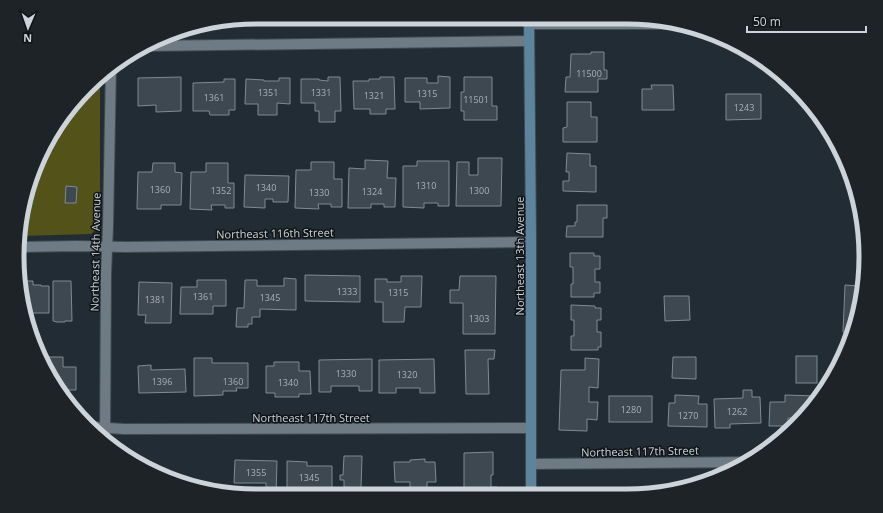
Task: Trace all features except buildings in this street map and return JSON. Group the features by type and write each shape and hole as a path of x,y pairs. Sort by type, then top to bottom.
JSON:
{"street":[{"name":"Northeast 13th Avenue","path":"529,24 531,489"},
{"path":"159,46 529,41"},
{"name":"Northeast 14th Avenue","path":"105,433 106,274 111,76"},
{"name":"Northeast 116th Street","path":"24,247 531,242"},
{"name":"Northeast 117th Street","path":"105,433 132,430 530,428"},
{"name":"Northeast 117th Street","path":"530,464 735,462"}],"shaded area":[{"path":"100,85 100,226 91,234 25,236 28,211 32,196 36,182 48,154 63,127 72,115"}]}
